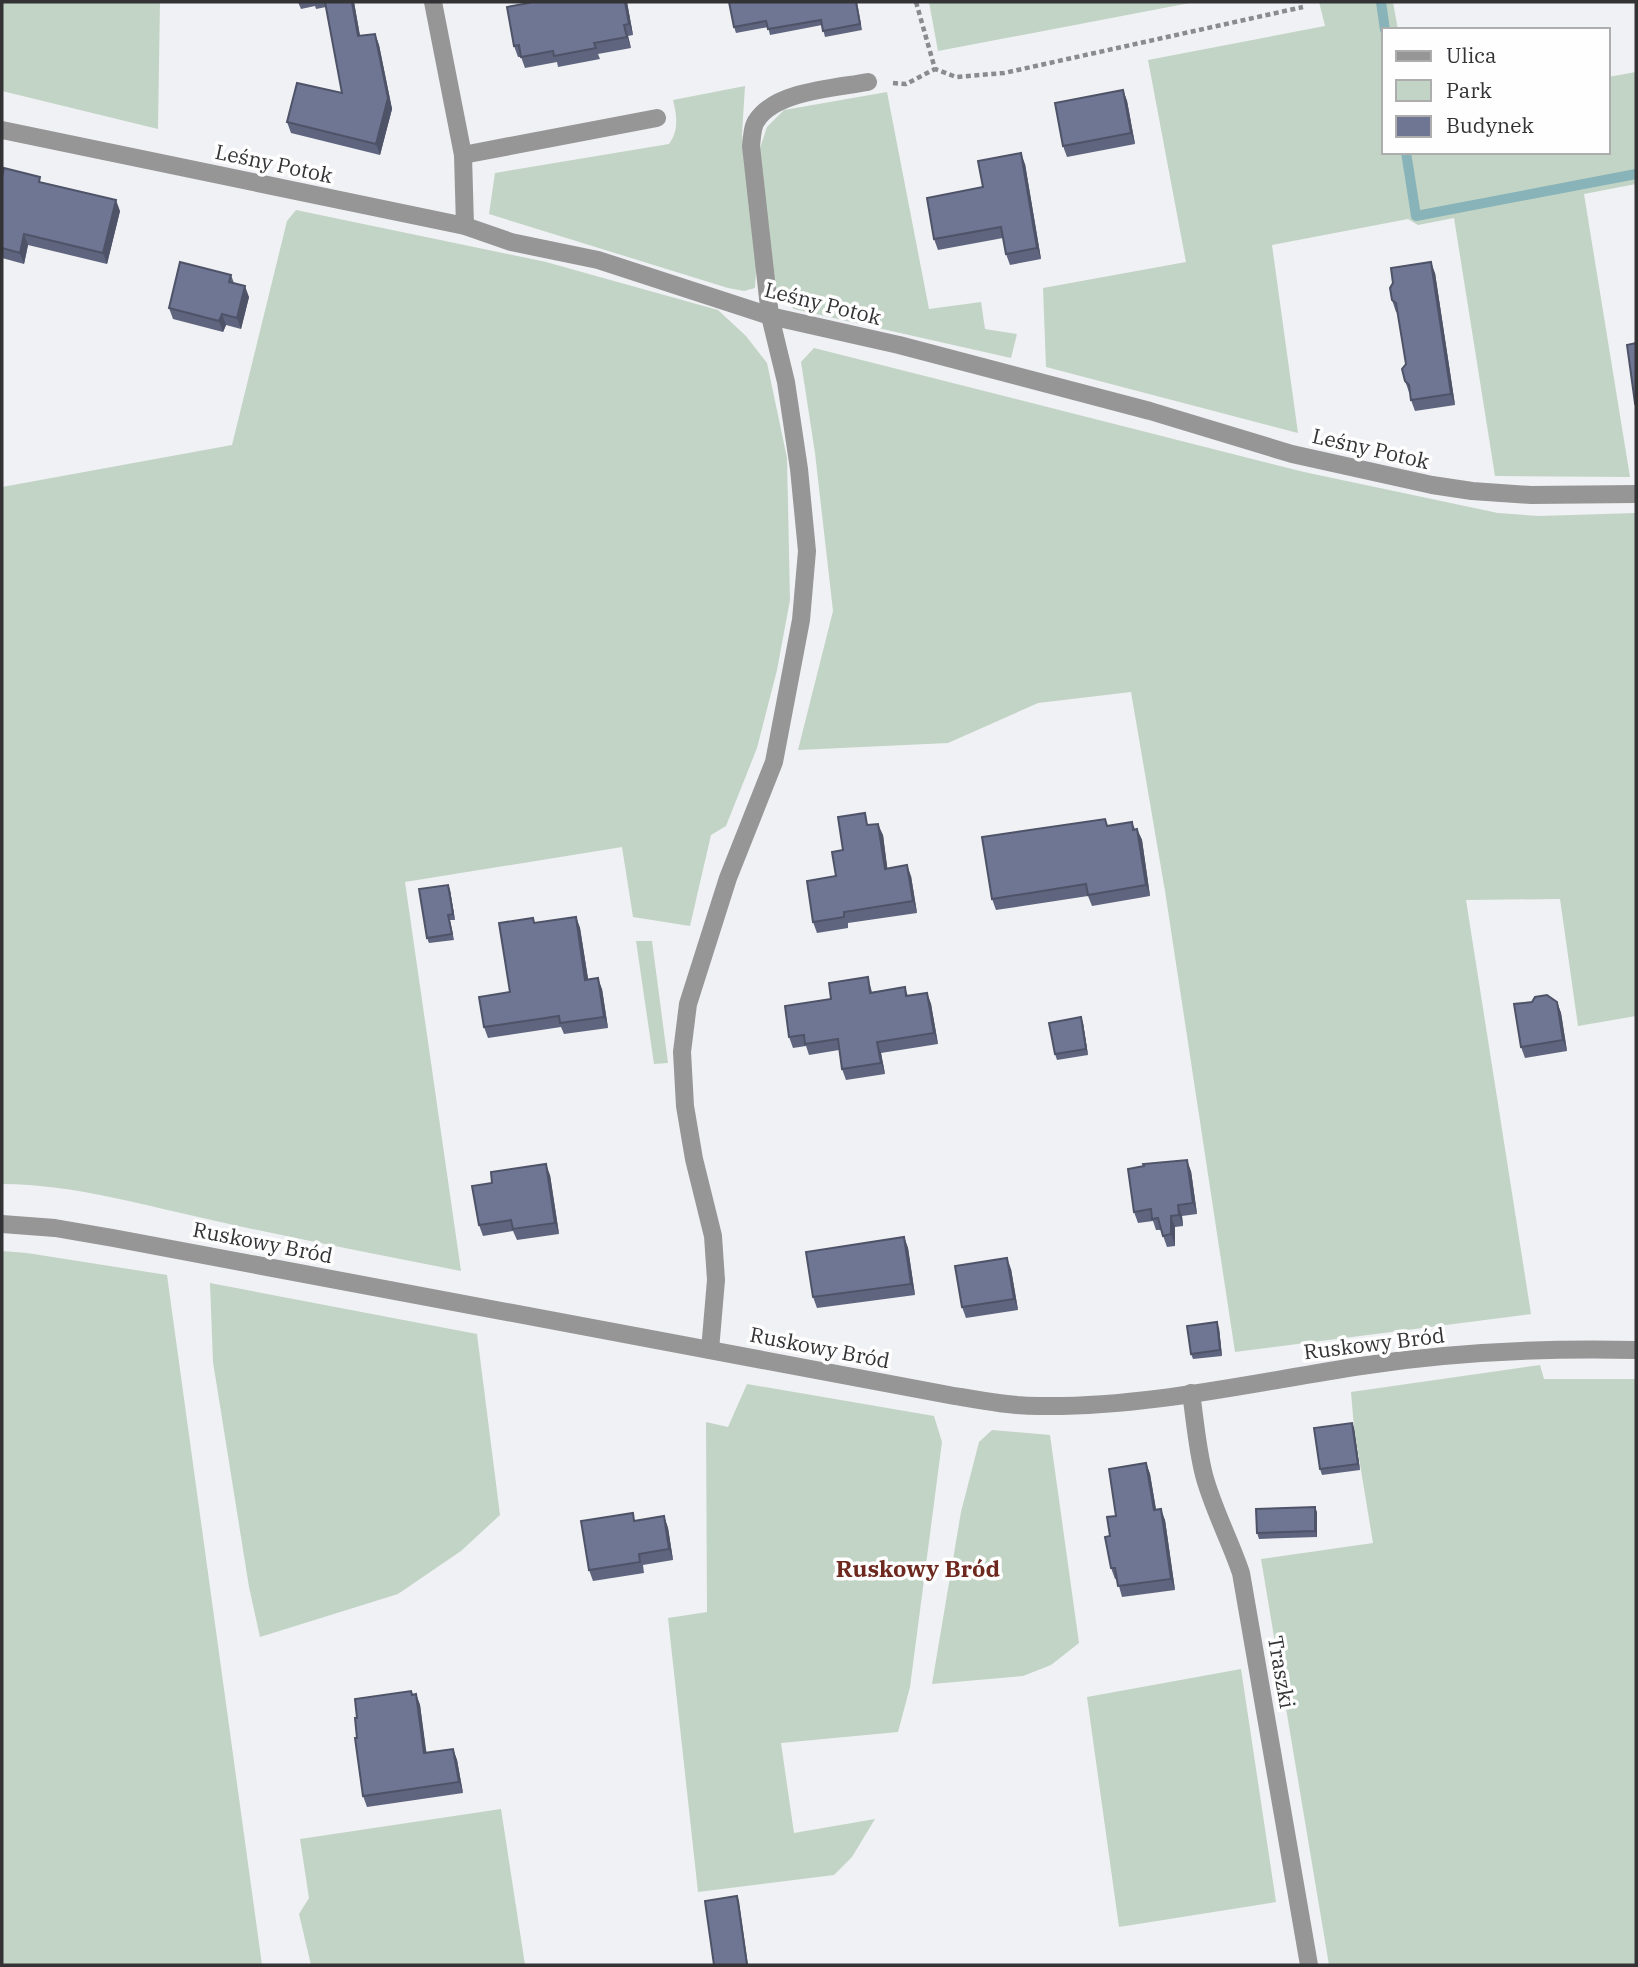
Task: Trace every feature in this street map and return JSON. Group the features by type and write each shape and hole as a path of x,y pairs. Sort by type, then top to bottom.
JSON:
{"street":[{"path":"433,2 463,155 465,226"},
{"path":"710,1350 716,1280 713,1236 694,1159 685,1106 682,1052 688,1004 728,878 774,762 801,620 807,551 788,394 770,316 751,146 755,121 772,106 791,97 868,82"},
{"path":"463,155 657,118"},
{"name":"Leśny Potok","path":"2,130 465,226 511,242 610,264 770,316 899,345 1137,408 1292,454 1432,485 1472,491 1531,495 1636,494"},
{"name":"Ruskowy Bród","path":"2,1224 55,1228 113,1238 1004,1404 1066,1406 1191,1393 1364,1366 1450,1356 1536,1349 1636,1350"},
{"name":"Traszki","path":"1191,1393 1204,1474 1215,1507 1231,1540 1241,1573 1309,1965"}],"path":[{"path":"916,2 935,68"},
{"path":"935,68 956,77 1004,74 1303,7"},
{"path":"868,82 906,84 935,68"}],"green space":[{"path":"2,2 160,2 158,129 2,91"},
{"path":"929,2 1195,2 938,51"},
{"path":"1319,2 1393,2 1398,28 1382,28 1382,154 1610,154 1610,77 1636,72 1636,184 1584,194 1630,477 1495,476 1454,218 1418,225 1408,219 1272,245 1298,433 1046,367 1043,288 1186,262 1148,60 1325,26"},
{"path":"745,86 742,134 757,257 755,288 744,291 728,288 489,214 495,173 669,144 676,123 673,100"},
{"path":"887,92 929,309 981,302 985,329 1017,334 1011,358 794,309 777,296 765,219 759,151 767,127 784,110"},
{"path":"296,210 546,262 718,310 746,336 767,363 787,458 790,600 777,670 757,748 726,826 711,835 690,926 633,917 622,847 405,882 461,1271 83,1192 2,1184 2,487 232,445 287,221"},
{"path":"814,348 1304,472 1498,513 1539,516 1636,513 1636,1016 1578,1026 1560,899 1466,900 1531,1314 1235,1352 1165,891 1131,692 1038,703 948,743 798,750 833,611 815,453 801,362"},
{"path":"636,941 652,941 668,1063 654,1064"},
{"path":"2,1251 167,1275 262,1965 2,1965"},
{"path":"210,1283 477,1334 500,1515 461,1551 398,1594 260,1637 249,1587 213,1362"},
{"path":"1540,1365 1544,1379 1636,1379 1636,1965 1329,1965 1261,1559 1373,1543 1354,1428 1351,1392"},
{"path":"747,1384 934,1416 942,1442 910,1687 898,1732 781,1743 794,1833 875,1819 852,1857 834,1875 698,1892 668,1618 707,1612 706,1422 728,1427"},
{"path":"992,1430 1050,1435 1079,1643 1051,1665 1023,1676 932,1684 961,1512 979,1442"},
{"path":"1241,1669 1276,1902 1119,1927 1087,1697"},
{"path":"501,1809 525,1965 311,1965 299,1914 309,1898 300,1839"}],"building":[{"path":"325,2 352,2 358,36 375,34 388,98 376,144 287,122 297,83 342,93"},
{"path":"529,2 625,2 629,24 624,25 627,37 594,43 596,48 554,56 553,51 521,57 519,45 514,46 507,7"},
{"path":"729,2 856,2 860,24 823,31 821,20 768,29 766,21 734,27"},
{"path":"1123,90 1131,133 1063,146 1055,103"},
{"path":"1021,153 1037,248 1006,254 1001,227 934,239 927,198 983,187 978,161"},
{"path":"4,168 40,177 39,182 116,200 103,253 24,234 20,253 2,248"},
{"path":"180,262 231,275 229,282 245,286 237,318 222,314 219,321 169,308"},
{"path":"1431,262 1451,394 1411,400 1409,385 1402,369 1406,364 1396,303 1392,300 1390,288 1393,283 1391,268"},
{"path":"1636,343 1636,402 1635,403 1627,345"},
{"path":"865,813 867,825 878,824 885,869 907,865 913,901 844,912 844,917 813,922 807,881 836,876 832,852 843,850 838,817"},
{"path":"1105,819 1107,826 1132,822 1133,830 1137,829 1146,885 1088,895 1086,884 992,899 982,837"},
{"path":"448,885 453,914 448,915 452,934 427,938 419,889"},
{"path":"576,917 585,980 598,978 604,1017 560,1023 559,1016 484,1027 479,997 510,992 499,923 533,918 534,923"},
{"path":"868,977 870,993 905,987 906,996 927,993 934,1033 877,1042 881,1063 842,1069 838,1039 805,1044 804,1035 789,1037 785,1006 831,999 829,983"},
{"path":"1547,995 1557,1002 1563,1040 1521,1047 1514,1004 1532,1002 1535,997"},
{"path":"1081,1017 1086,1049 1055,1054 1049,1023"},
{"path":"1187,1160 1193,1203 1178,1205 1179,1215 1171,1216 1171,1234 1163,1236 1158,1218 1152,1219 1151,1209 1134,1212 1128,1169 1144,1166 1143,1164"},
{"path":"546,1164 555,1223 513,1229 511,1220 479,1225 472,1186 492,1183 491,1172"},
{"path":"904,1237 911,1284 813,1297 806,1252"},
{"path":"1007,1258 1014,1299 962,1307 955,1266"},
{"path":"1217,1322 1220,1350 1191,1354 1187,1326"},
{"path":"1352,1423 1358,1464 1320,1469 1314,1428"},
{"path":"1146,1463 1154,1510 1161,1509 1171,1579 1118,1586 1115,1568 1111,1568 1105,1537 1110,1536 1107,1517 1116,1516 1109,1469"},
{"path":"1315,1507 1315,1531 1257,1533 1256,1509"},
{"path":"633,1513 634,1521 664,1516 669,1549 639,1554 640,1562 589,1570 581,1521"},
{"path":"411,1691 412,1695 416,1694 424,1753 453,1749 459,1782 363,1796 355,1738 355,1699"},
{"path":"737,1896 747,1965 714,1965 705,1901"}],"waterway":[{"path":"1381,2 1385,28"},
{"path":"1406,154 1416,216 1636,174"}],"district":[{"name":"Ruskowy Bród","path":"918,1568"}]}
